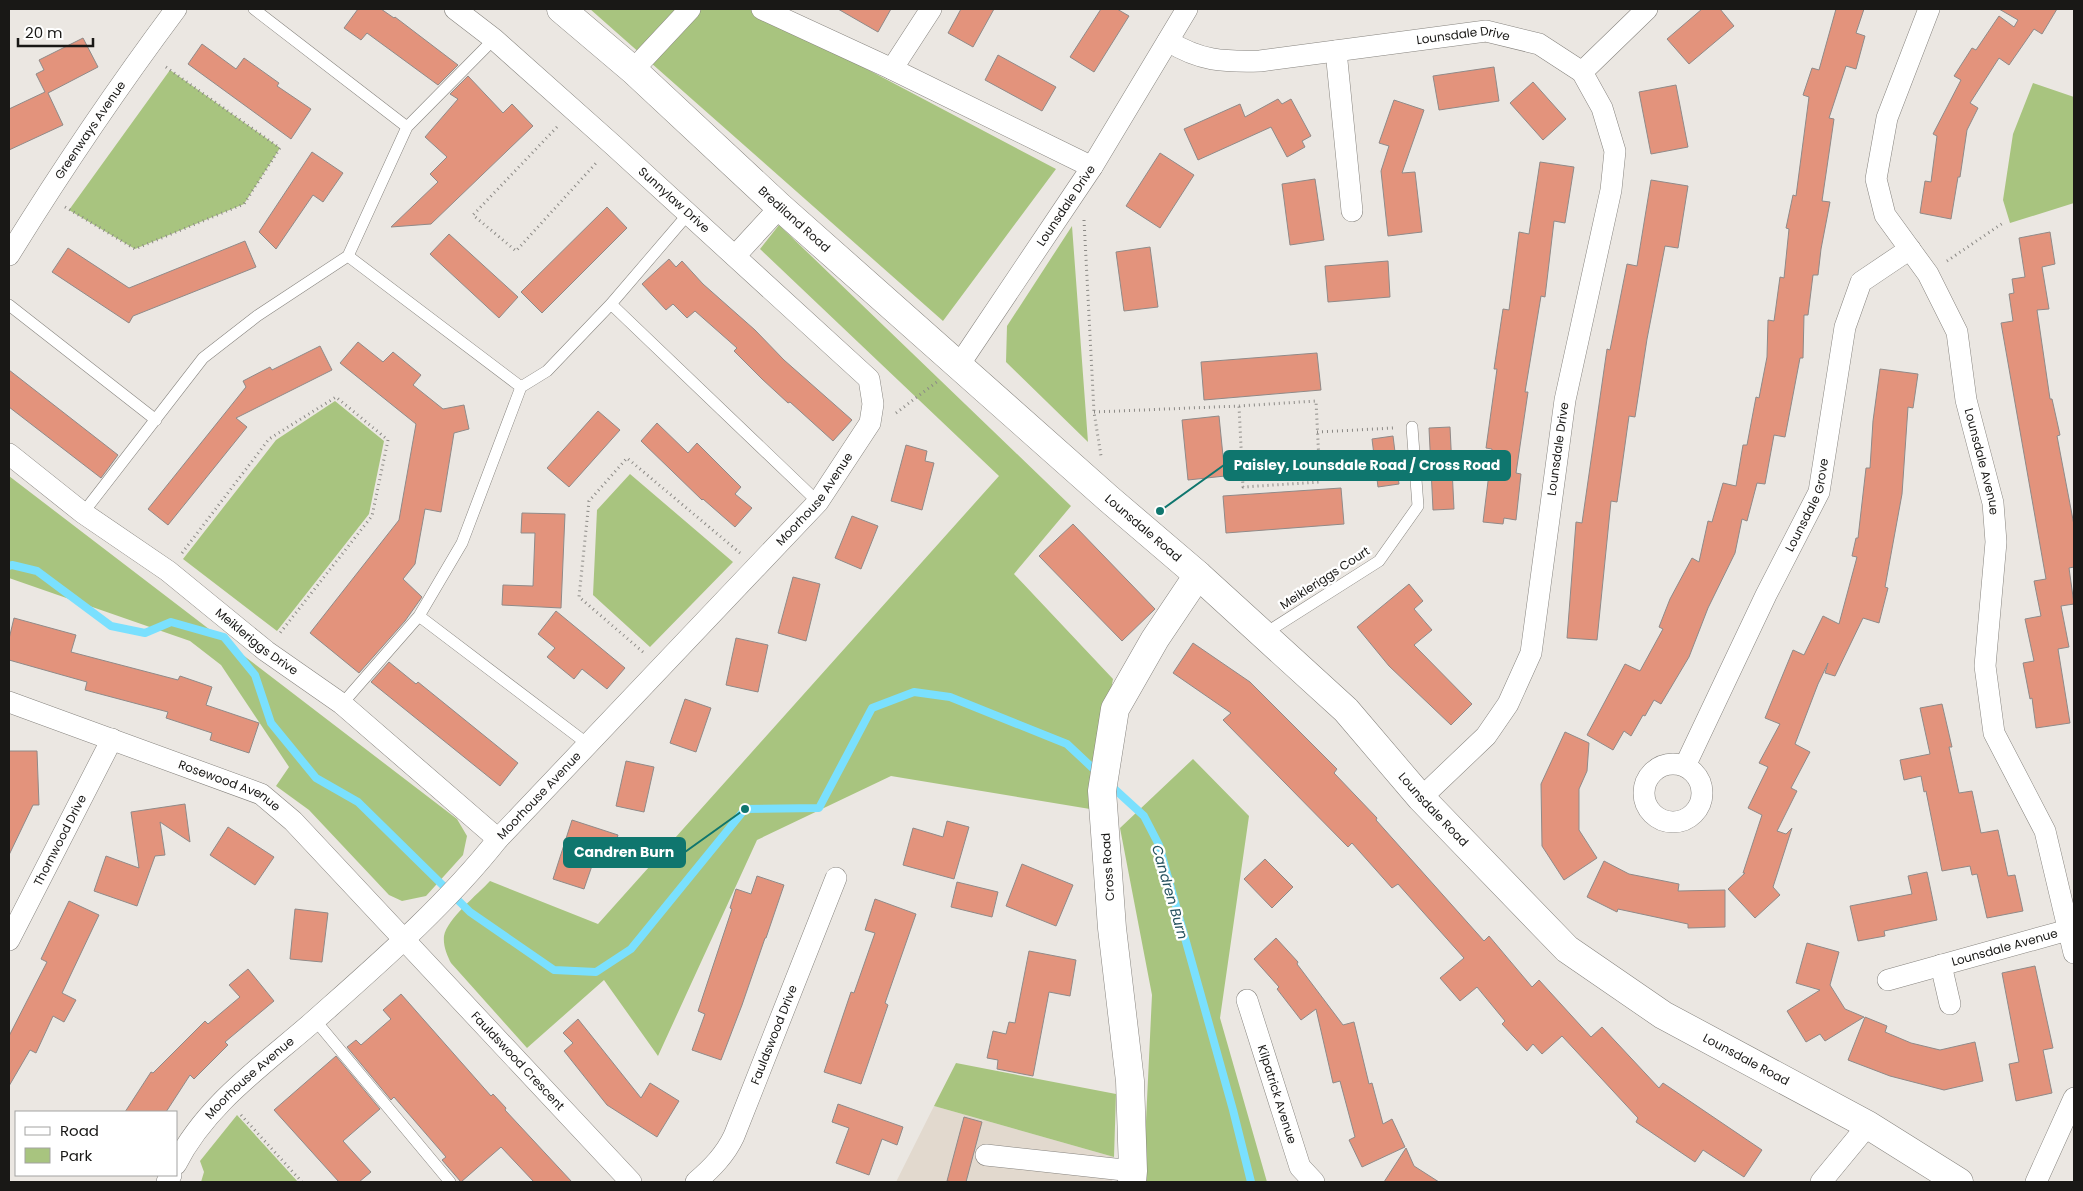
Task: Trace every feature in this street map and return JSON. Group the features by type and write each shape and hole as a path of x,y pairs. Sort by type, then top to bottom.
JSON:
{"street":[{"name":"Greenways Avenue","path":"9,255 45,196 144,52 176,9"},
{"name":"Sunnylaw Drive","path":"455,9 494,39 613,145 869,379 873,404"},
{"name":"Brediland Road","path":"561,9 633,70 780,207 959,365"},
{"path":"633,70 690,9"},
{"path":"762,9 892,69 1087,175"},
{"path":"892,69 931,9"},
{"path":"1582,72 1647,9"},
{"name":"Lounsdale Avenue","path":"1929,9 1887,118 1876,178 1885,215 1928,274 1957,332 1966,400 1993,504 1996,542 1985,666 1994,733 2045,831 2074,953"},
{"name":"Lounsdale Drive","path":"959,365 1087,175 1185,11"},
{"name":"Lounsdale Drive","path":"1168,41 1184,51 1222,62 1260,61 1486,31 1540,44 1582,72 1602,108 1614,151 1612,180 1565,400 1531,653 1508,704 1486,736 1421,798"},
{"path":"1336,51 1352,211"},
{"path":"735,256 780,207"},
{"name":"Lounsdale Grove","path":"1685,766 1766,596 1819,492 1845,328 1862,282 1910,249"},
{"name":"Lounsdale Road","path":"959,365 1108,499 1198,575 1346,710 1421,798 1567,950 1663,1015 1868,1125 1959,1182"},
{"name":"Moorhouse Avenue","path":"178,1160 186,1145 225,1098 315,1020 442,903 473,872 498,839 758,568 818,502 870,423 873,404"},
{"name":"Meikleriggs Drive","path":"9,454 83,513 168,571 266,651 342,704 498,839"},
{"name":"Cross Road","path":"1132,1176 1130,1081 1112,928 1102,791 1115,709 1155,639 1198,575"},
{"name":"Rosewood Avenue","path":"9,702 260,794 293,821 404,939"},
{"name":"Thornwood Drive","path":"9,940 112,739"},
{"name":"Fauldswood Drive","path":"696,1182 728,1150 836,878"},
{"name":"Lounsdale Avenue","path":"1888,980 2068,930"},
{"name":"Fauldswood Crescent","path":"404,939 631,1182"},
{"name":"Lounsdale Avenue","path":"1941,965 1950,1004"},
{"name":"Kilpatrick Avenue","path":"1247,1000 1300,1167 1314,1182"},
{"path":"2036,1182 2074,1098"},
{"path":"1821,1182 1868,1125"},
{"path":"986,1155 1132,1176"}],"lane":[{"path":"254,9 407,128"},
{"path":"83,513 203,358 257,316 348,256 407,128 494,39"},
{"path":"342,704 419,616 462,543 521,388 547,371 611,304 689,213"},
{"path":"348,256 521,388"},
{"path":"611,304 818,502"},
{"path":"9,305 156,420"},
{"name":"Meikleriggs Court","path":"1264,634 1380,561 1418,506 1412,427"},
{"path":"419,616 589,745"},
{"path":"315,1020 450,1182"}],"path":[{"path":"45,196 135,249 244,204 280,148 144,52"},
{"path":"573,110 473,215 516,251 613,145"},
{"path":"1087,175 1094,412 1102,460"},
{"path":"1928,274 2003,223"},
{"path":"873,404 889,418 959,365"},
{"path":"168,571 269,439 336,397 388,440 372,516 266,651"},
{"path":"1094,412 1316,401 1320,482 1243,487 1239,406"},
{"path":"1317,432 1412,427"},
{"path":"662,669 578,597 589,501 627,458 758,568"},
{"path":"225,1098 302,1182"}],"shaded area":[{"path":"934,1106 1114,1157 1112,1182 896,1182"}],"green space":[{"path":"590,9 753,9 1056,169 943,321"},
{"path":"170,70 280,148 244,204 135,249 69,210"},
{"path":"2033,83 2074,97 2074,203 2010,223 2003,200 2013,134"},
{"path":"779,225 1071,506 1014,574 1113,679 1090,809 891,776 757,840 658,1056 604,980 527,1048 451,963 445,947 444,936 451,922 490,881 598,924 999,476 760,249"},
{"path":"1072,226 1088,442 1006,362 1007,326"},
{"path":"335,401 384,441 369,514 277,631 183,559 276,440"},
{"path":"630,474 733,562 650,647 593,595 597,510"},
{"path":"9,476 457,819 467,836 463,855 426,896 402,901 389,895 309,810 276,786 289,767 221,665 190,641 9,578"},
{"path":"1193,759 1249,816 1220,1018 1267,1182 1141,1182 1145,1142 1152,995 1120,828"},
{"path":"956,1063 1116,1094 1114,1157 934,1106"},
{"path":"237,1115 298,1182 201,1182 204,1172 200,1161"}],"building":[{"path":"358,9 381,9 395,17 458,65 438,85 367,33 361,40 344,28"},
{"path":"838,9 891,9 878,32"},
{"path":"961,9 994,9 973,47 948,33"},
{"path":"1101,9 1117,9 1129,16 1094,72 1070,57"},
{"path":"1702,9 1720,9 1734,26 1689,64 1667,39"},
{"path":"1836,9 1864,9 1856,33 1865,36 1856,69 1846,66 1829,118 1834,119 1822,201 1830,202 1818,275 1813,275 1808,315 1804,315 1803,358 1800,358 1785,437 1774,435 1765,484 1757,483 1747,521 1742,519 1735,553 1708,608 1689,657 1661,704 1654,700 1631,736 1624,731 1613,750 1587,735 1625,664 1640,671 1663,629 1659,627 1670,599 1692,558 1699,562 1708,521 1712,522 1723,483 1736,486 1743,445 1747,445 1756,397 1759,398 1767,357 1768,320 1774,321 1780,277 1784,278 1789,229 1786,228 1793,195 1796,196 1809,97 1803,95 1812,68 1819,70"},
{"path":"1999,9 2057,9 2042,34 2034,29 2009,65 1999,58 1970,103 1978,108 1967,130 1951,219 1920,213 1925,181 1931,182 1937,136 1933,134 1961,80 1954,76 1972,48 1976,50 1999,16 2014,27 2018,20"},
{"path":"83,38 98,67 48,93 63,125 9,150 9,109 45,92 36,74 44,70 39,60"},
{"path":"202,44 236,69 244,58 279,83 277,86 311,109 291,139 188,64"},
{"path":"998,55 1056,87 1042,111 985,80"},
{"path":"1494,67 1499,101 1439,110 1433,76"},
{"path":"468,76 503,113 512,104 533,126 431,224 391,227 438,182 430,174 447,157 425,137 458,99 450,94"},
{"path":"1533,82 1566,119 1543,140 1510,103"},
{"path":"1676,85 1688,147 1651,154 1639,92"},
{"path":"1278,99 1282,104 1291,99 1311,136 1302,141 1305,147 1287,157 1271,127 1198,160 1184,129 1240,104 1245,117"},
{"path":"1394,100 1424,110 1402,173 1415,172 1422,232 1388,236 1381,171 1389,146 1379,143"},
{"path":"312,152 343,173 323,202 313,195 276,249 259,232"},
{"path":"1160,153 1194,175 1160,228 1126,206"},
{"path":"1540,162 1574,167 1565,223 1554,221 1545,297 1541,296 1525,392 1528,392 1516,473 1521,474 1516,520 1504,518 1503,524 1483,522 1492,449 1486,448 1497,369 1494,369 1503,309 1509,310 1519,232 1529,234"},
{"path":"1315,179 1324,240 1290,245 1282,184"},
{"path":"1651,180 1688,186 1678,248 1665,246 1647,339 1635,417 1629,416 1617,502 1611,501 1597,640 1567,638 1576,522 1582,523 1607,349 1610,350 1627,264 1637,266"},
{"path":"607,207 627,228 542,313 521,292"},
{"path":"2050,232 2055,264 2042,267 2049,309 2037,310 2050,399 2052,399 2060,435 2057,436 2074,525 2074,567 2069,568 2074,604 2061,606 2069,647 2058,649 2070,723 2036,728 2032,698 2030,699 2023,663 2034,661 2025,619 2041,616 2034,581 2046,579 2001,323 2013,321 2009,294 2014,293 2012,279 2025,277 2019,238"},
{"path":"449,234 518,297 499,318 430,254"},
{"path":"245,241 256,267 133,316 129,323 52,272 68,248 129,288"},
{"path":"1150,247 1158,307 1124,311 1116,252"},
{"path":"669,259 676,267 682,261 703,284 755,330 784,360 852,420 833,441 762,379 734,351 737,348 695,311 687,318 673,304 666,310 642,284"},
{"path":"1388,261 1390,297 1328,302 1325,266"},
{"path":"358,342 383,362 393,352 421,375 413,385 443,409 464,405 469,429 454,433 441,512 425,509 415,564 403,579 422,597 405,621 359,673 310,633 399,520 416,424 340,363"},
{"path":"320,346 332,370 236,418 247,427 168,525 148,509 246,387 243,381 270,367 272,370"},
{"path":"1317,353 1321,390 1204,400 1201,362"},
{"path":"1880,369 1918,374 1913,408 1908,407 1902,494 1885,587 1888,588 1879,623 1863,618 1835,676 1825,673 1828,663 1818,684 1795,744 1810,752 1791,788 1797,791 1777,831 1786,834 1792,828 1773,887 1780,895 1755,918 1728,889 1745,873 1743,873 1762,815 1748,808 1768,767 1759,763 1780,724 1765,718 1793,650 1804,655 1823,616 1839,624 1857,557 1852,556 1856,538 1858,538 1866,468 1870,468 1873,421"},
{"path":"9,370 118,455 101,478 9,407"},
{"path":"598,411 620,430 569,487 547,468"},
{"path":"1219,416 1225,476 1188,480 1182,420"},
{"path":"657,423 688,453 697,443 741,487 735,494 752,508 735,527 702,500 641,441"},
{"path":"1450,427 1454,509 1433,510 1429,428"},
{"path":"1393,436 1399,484 1378,487 1372,439"},
{"path":"906,445 927,451 925,461 934,463 922,510 891,501"},
{"path":"1341,488 1344,524 1226,533 1223,496"},
{"path":"522,513 565,514 561,608 502,605 503,585 533,586 535,533 521,533"},
{"path":"852,516 878,526 861,569 835,558"},
{"path":"1073,524 1155,609 1122,641 1039,556"},
{"path":"793,577 820,584 806,641 778,633"},
{"path":"1409,584 1423,601 1414,609 1432,630 1414,645 1472,704 1451,725 1389,666 1357,627"},
{"path":"556,611 625,668 607,689 582,669 574,679 547,657 555,648 538,634"},
{"path":"14,618 76,635 71,652 178,680 180,676 212,687 206,705 259,723 249,753 210,740 212,733 166,718 168,712 85,690 87,682 9,660 9,639"},
{"path":"736,638 768,645 758,692 726,685"},
{"path":"1193,643 1250,682 1337,769 1334,773 1377,818 1376,820 1484,941 1489,936 1532,987 1539,980 1591,1037 1602,1027 1659,1088 1663,1083 1762,1150 1744,1177 1703,1150 1695,1162 1636,1122 1638,1118 1562,1036 1542,1054 1533,1044 1527,1051 1502,1024 1505,1021 1477,987 1460,1001 1440,978 1464,958 1398,884 1392,888 1352,843 1348,847 1223,720 1231,713 1173,673"},
{"path":"389,662 416,684 418,682 518,763 500,786 371,682"},
{"path":"685,699 711,708 696,752 670,743"},
{"path":"1942,704 1952,747 1949,747 1959,793 1972,791 1981,833 1998,830 2008,876 2015,875 2023,911 1987,918 1977,874 1972,875 1970,866 1942,871 1926,791 1924,792 1921,776 1904,780 1900,760 1930,754 1920,708"},
{"path":"1565,732 1589,743 1587,771 1579,789 1579,830 1597,858 1564,880 1542,846 1541,784"},
{"path":"9,751 37,751 39,805 33,805 9,855"},
{"path":"626,761 654,767 644,812 616,806"},
{"path":"185,804 190,842 160,822 165,855 155,856 137,906 94,891 106,856 139,868 131,812"},
{"path":"572,820 618,835 611,859 596,854 584,889 553,879"},
{"path":"947,821 969,827 954,879 903,865 913,828 943,837"},
{"path":"228,827 274,857 255,885 210,855"},
{"path":"1265,859 1293,887 1272,908 1244,879"},
{"path":"1604,861 1629,874 1679,884 1678,891 1725,890 1725,927 1688,928 1688,924 1618,909 1617,912 1587,897"},
{"path":"1022,864 1073,885 1056,926 1006,906"},
{"path":"1927,872 1937,920 1884,931 1885,936 1858,941 1850,906 1912,894 1908,876"},
{"path":"757,876 784,885 721,1060 692,1050 705,1014 698,1011 732,909 730,908 736,889 751,894"},
{"path":"957,882 998,892 992,917 951,907"},
{"path":"875,899 916,914 885,1003 888,1005 861,1084 824,1072 851,992 854,993 875,933 865,930"},
{"path":"69,901 99,915 62,993 76,1000 64,1022 53,1016 36,1053 30,1050 9,1086 9,1036 47,962 41,959"},
{"path":"295,909 328,913 322,962 290,959"},
{"path":"1276,938 1298,962 1297,964 1343,1025 1354,1022 1369,1084 1372,1083 1383,1124 1392,1119 1405,1147 1362,1167 1349,1140 1355,1137 1340,1081 1333,1083 1316,1009 1301,1020 1277,989 1279,987 1254,959"},
{"path":"1807,943 1839,952 1830,985 1845,1009 1864,1017 1825,1041 1820,1034 1806,1042 1787,1011 1820,990 1796,983"},
{"path":"1029,951 1076,960 1070,996 1049,992 1033,1076 997,1069 998,1060 987,1058 993,1031 1006,1034 1009,1022 1015,1023"},
{"path":"2035,966 2053,1048 2043,1050 2052,1093 2016,1101 2009,1064 2019,1062 2002,973"},
{"path":"248,969 274,1001 225,1042 228,1045 194,1079 190,1075 167,1111 126,1111 151,1072 153,1073 205,1021 208,1024 240,997 229,985"},
{"path":"401,994 491,1096 493,1094 506,1108 505,1110 572,1182 534,1182 501,1147 461,1182 442,1160 446,1157 394,1097 391,1100 347,1047 356,1040 361,1045 391,1019 383,1010"},
{"path":"1865,1017 1887,1026 1885,1032 1911,1043 1940,1050 1975,1042 1983,1081 1944,1090 1890,1076 1848,1060"},
{"path":"578,1019 641,1098 650,1083 679,1101 657,1137 607,1105 564,1051 573,1043 563,1033"},
{"path":"336,1056 380,1109 343,1141 371,1172 359,1182 339,1182 274,1110"},
{"path":"838,1104 903,1127 897,1145 882,1139 869,1175 836,1163 849,1128 832,1122"},
{"path":"964,1117 982,1122 966,1182 947,1181"},
{"path":"1406,1148 1414,1166 1439,1182 1384,1182"}],"waterway":[{"name":"Candren Burn","path":"9,566 12,565 37,571 111,626 145,633 171,622 224,637 255,675 271,723 316,778 358,802 470,912 554,970 596,972 631,949 745,809 819,808 872,708 914,692 950,697 1067,744 1099,774"},
{"name":"Candren Burn","path":"1109,784 1144,816 1159,845 1233,1110 1251,1182"}],"place":[{"name":"Paisley, Lounsdale Road / Cross Road","path":"1160,511"},
{"name":"Candren Burn","path":"745,809"}]}
